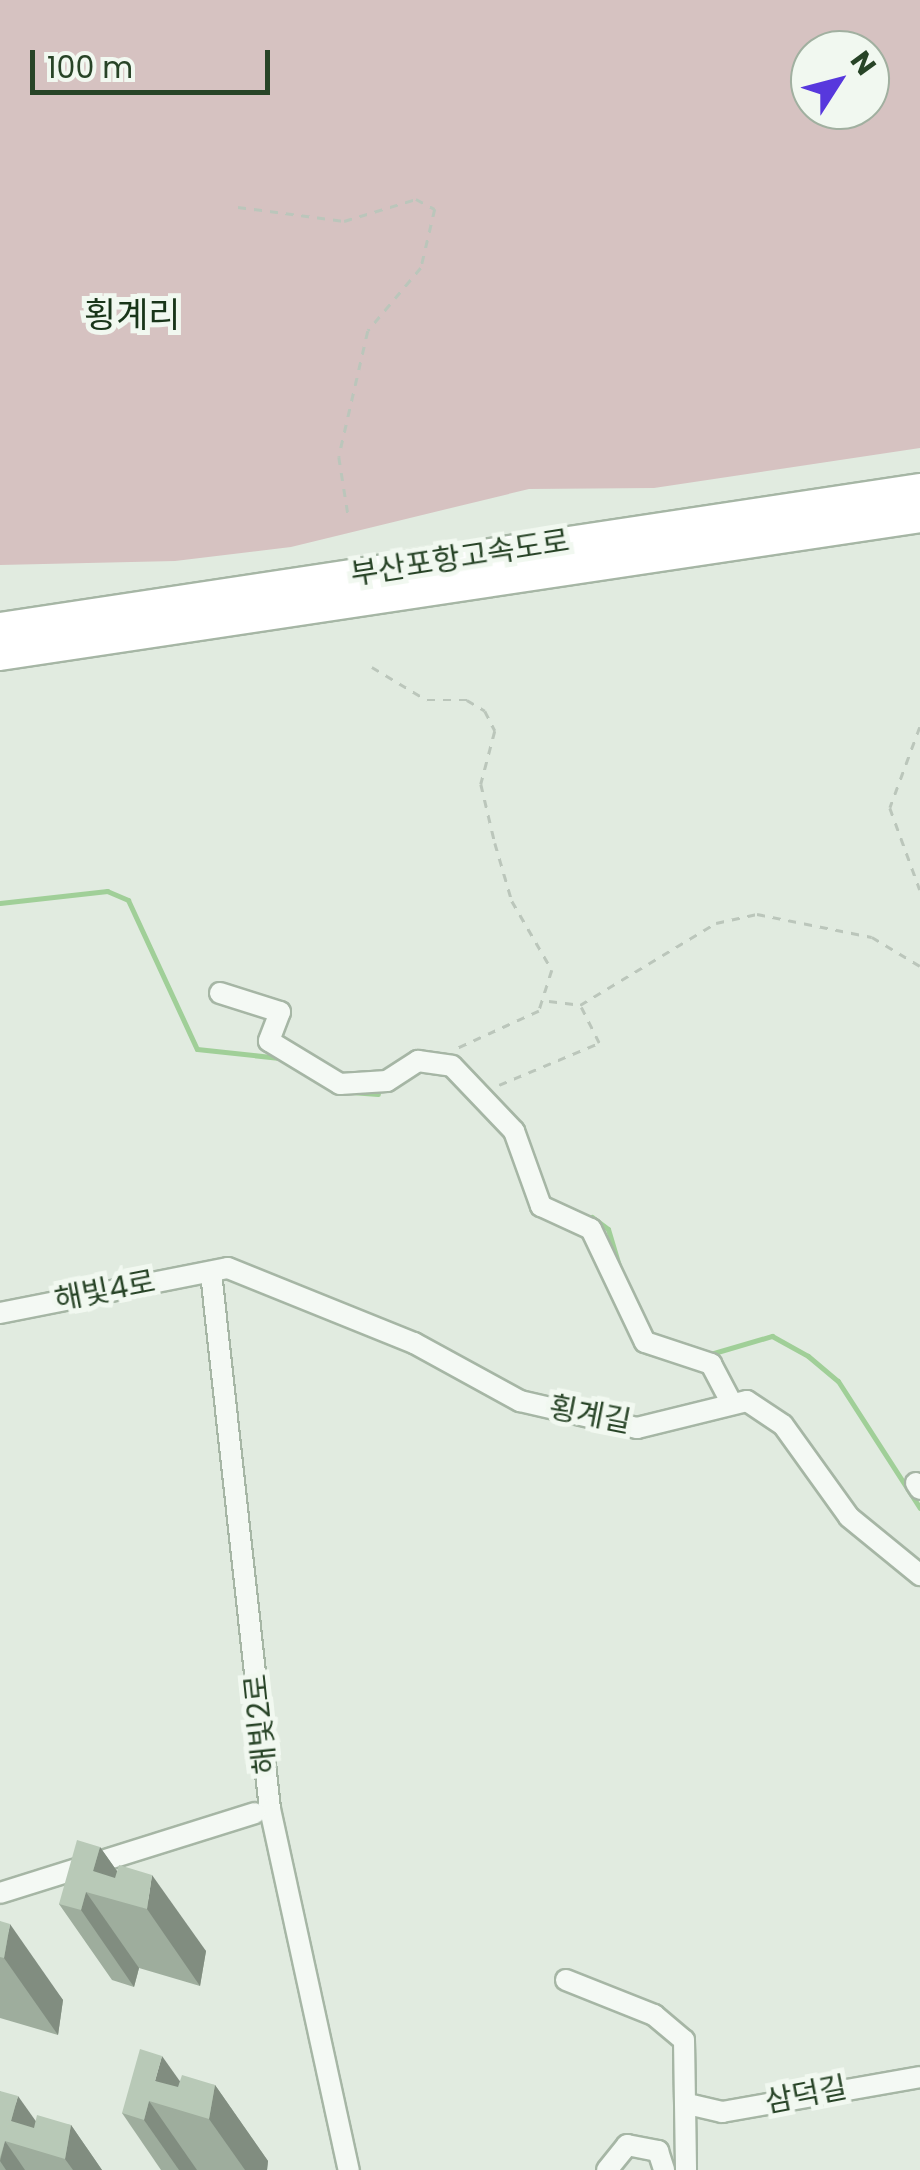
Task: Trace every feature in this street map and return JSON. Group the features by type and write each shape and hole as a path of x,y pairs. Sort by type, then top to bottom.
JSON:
{"highway":[{"path":"751,528 920,474"},
{"name":"부산포항고속도로","path":"0,655 751,528 920,489"},
{"name":"부산포항고속도로","path":"0,628 751,528 920,516"},
{"path":"751,528 920,534"}],"street":[{"path":"220,993 280,1012 269,1042 340,1084 387,1081 418,1061 446,1062 519,1140 541,1206 584,1221 603,1246 626,1312 646,1342 699,1359 730,1400 770,1412 821,1488 920,1575"},
{"name":"해빛4로","path":"0,1314 210,1272"},
{"name":"횡계길","path":"210,1272 246,1275 414,1344 520,1401 613,1424 638,1428 730,1400"},
{"name":"해빛2로","path":"210,1272 270,1809 349,2170"},
{"path":"0,1894 255,1813"},
{"path":"566,1980 678,2032 692,2105 686,2170"},
{"name":"삼덕길","path":"692,2105 722,2112 920,2077"},
{"path":"607,2170 627,2145 658,2151 664,2170"}],"path":[{"path":"238,207 344,221 416,199 436,209 421,268 368,331 339,457 348,514"},
{"path":"372,666 427,700 467,700 485,711 495,731 481,784 512,902 552,970 549,1001"},
{"path":"920,727 890,808 920,890"},
{"path":"446,1062 478,1033 549,1001 580,1006 735,917 872,937 920,966"},
{"path":"482,1097 599,1043 580,1006"}],"shaded area":[{"path":"0,0 920,0 920,448 654,488 529,489 291,547 175,561 0,565"}],"building":[{"path":"77,1840 100,1847 93,1871 115,1878 119,1865 152,1875 147,1909 86,1892 81,1910 59,1904"},
{"path":"0,1921 10,1924 4,1958 0,1957"},
{"path":"140,2049 162,2056 155,2081 178,2087 182,2075 215,2085 209,2119 149,2101 144,2120 122,2113"},
{"path":"0,2091 18,2096 11,2121 34,2128 37,2115 71,2125 65,2159 5,2141 0,2158"}],"waterway":[{"path":"0,903 107,891 128,900 197,1049 280,1058"},
{"path":"337,1091 378,1094"},
{"path":"592,1217 608,1229 620,1269"},
{"path":"626,1319 634,1341"},
{"path":"707,1355 772,1336 808,1356 838,1381 920,1508"},
{"path":"645,1352 677,1361"}],"district":[{"name":"횡계리","path":"132,315"}]}
